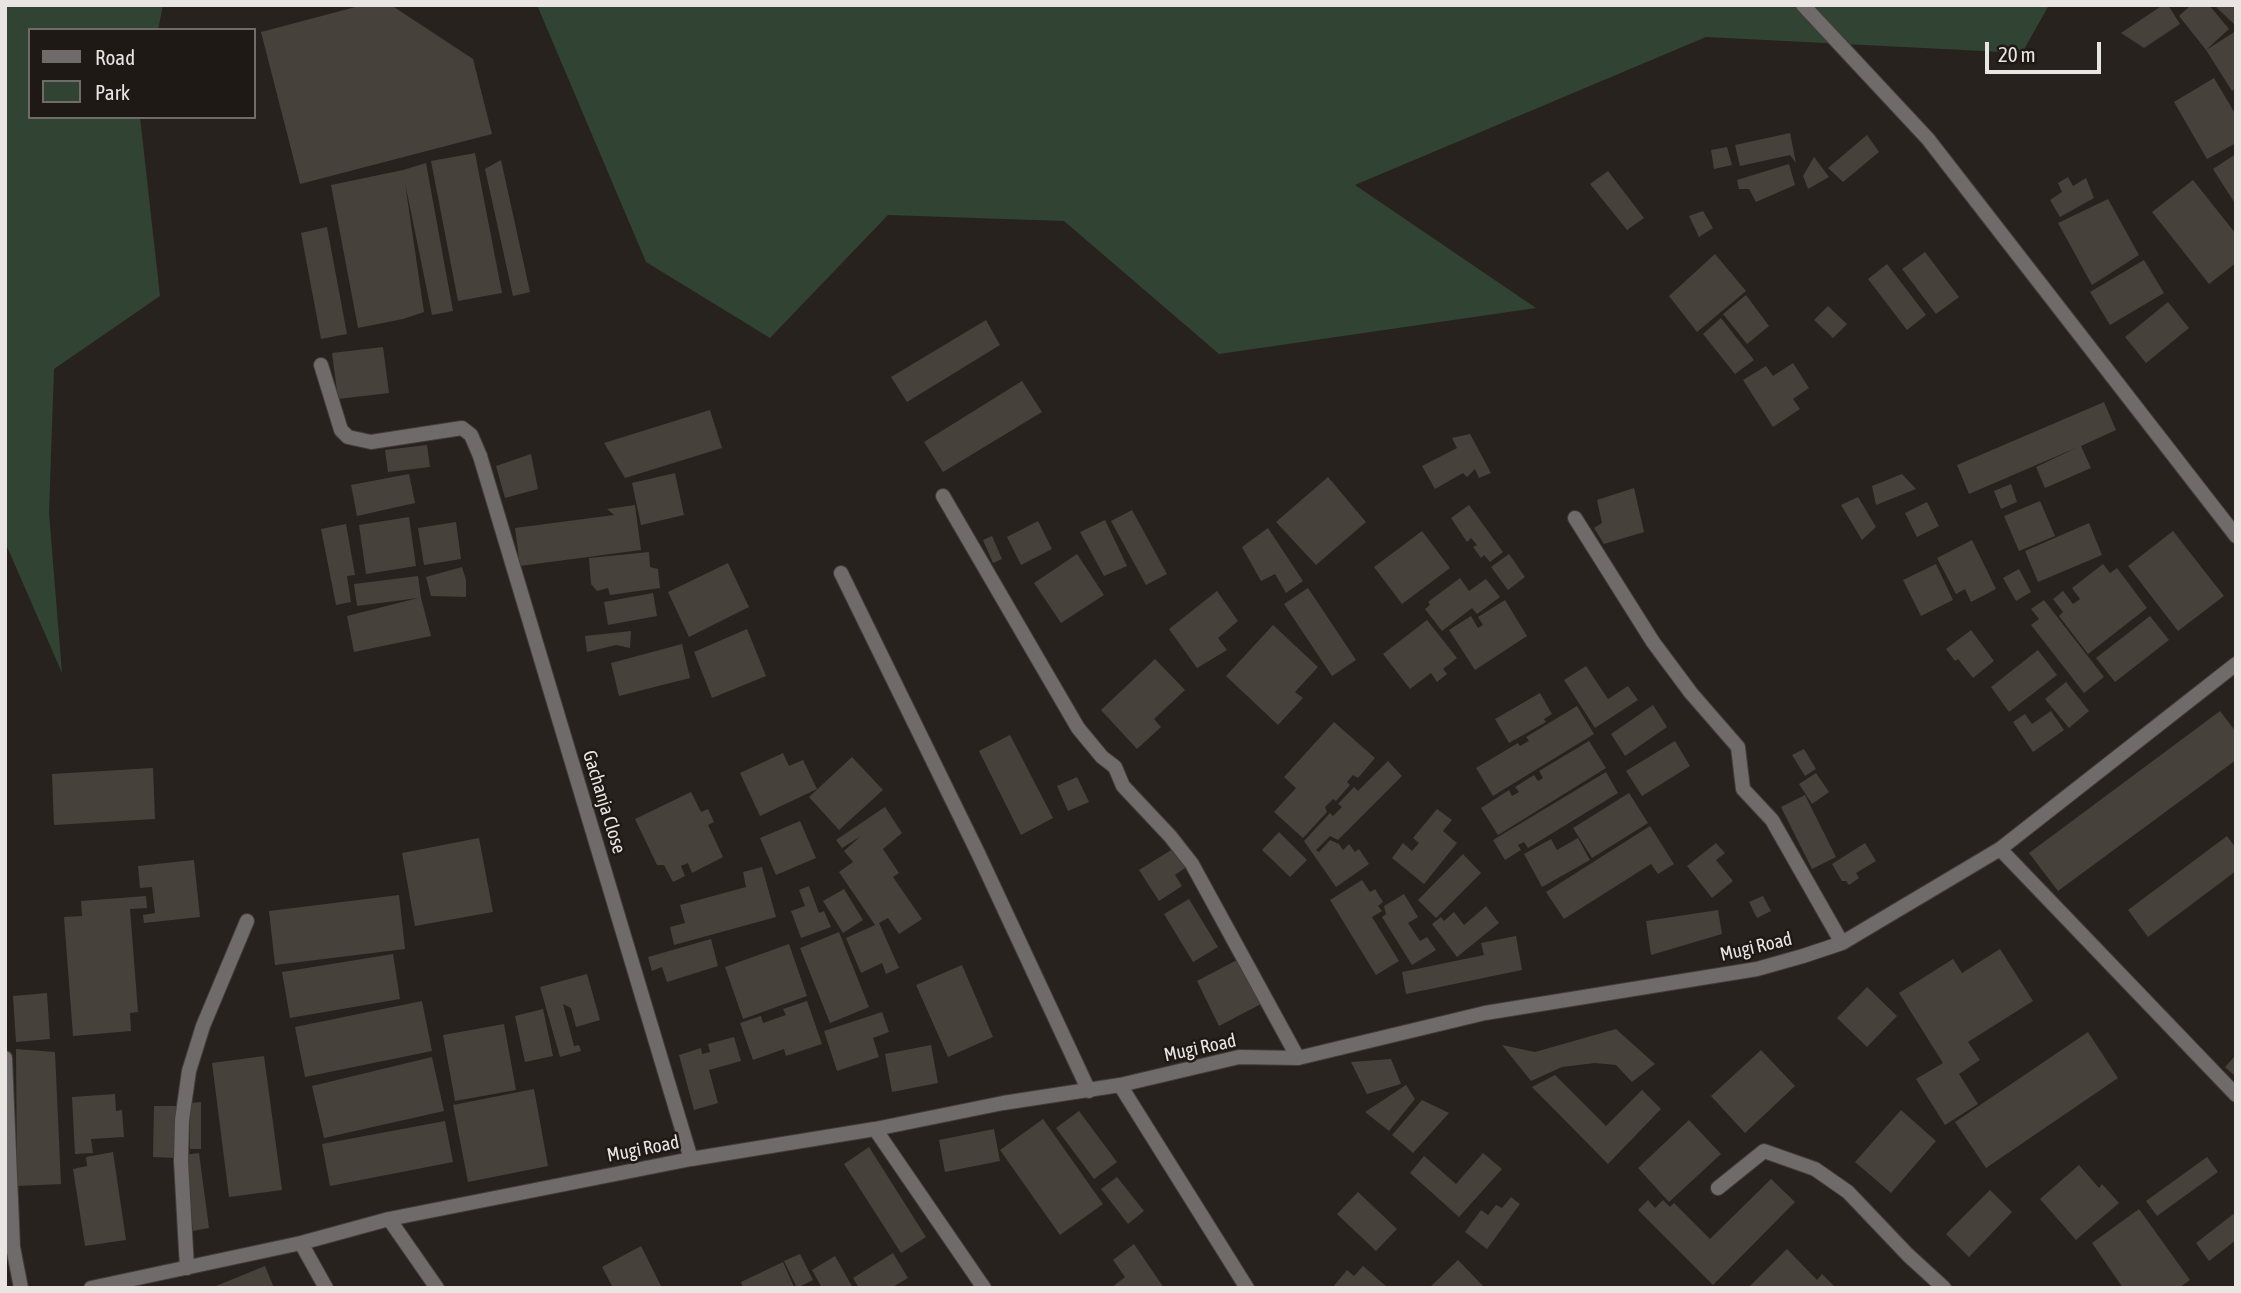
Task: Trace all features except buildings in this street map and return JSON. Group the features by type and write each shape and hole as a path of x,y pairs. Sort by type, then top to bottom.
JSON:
{"street":[{"path":"1803,5 1928,139 2236,536"},
{"name":"Gachanja Close","path":"321,365 341,430 348,437 371,442 462,428 471,435 480,456 691,1159"},
{"path":"943,496 1078,728 1101,757 1115,767 1123,786 1192,864 1298,1058"},
{"path":"1575,518 1653,642 1691,693 1738,747 1743,789 1772,820 1842,943"},
{"path":"841,573 978,853 1089,1091"},
{"name":"Mugi Road","path":"91,1288 132,1284 389,1219 691,1159 875,1129 1003,1103 1089,1091 1239,1058 1298,1058 1485,1013 1757,969 1842,943 2000,849 2236,664"},
{"path":"2000,849 2236,1095"},
{"path":"187,1268 181,1161 182,1120 189,1070 203,1026 247,921"},
{"path":"5,1058 13,1247 21,1288"},
{"path":"1120,1085 1247,1288"},
{"path":"875,1129 984,1288"},
{"path":"1718,1188 1764,1151 1815,1169 1848,1192 1908,1255 1944,1288"},
{"path":"389,1219 437,1288"},
{"path":"300,1243 326,1288"}],"green space":[{"path":"5,5 163,5 158,28 28,28 28,119 140,119 160,296 54,369 49,513 62,673 5,542"},
{"path":"537,5 2049,5 2022,53 1706,37 1355,185 1536,308 1219,354 1064,221 888,215 770,338 646,262"}]}
